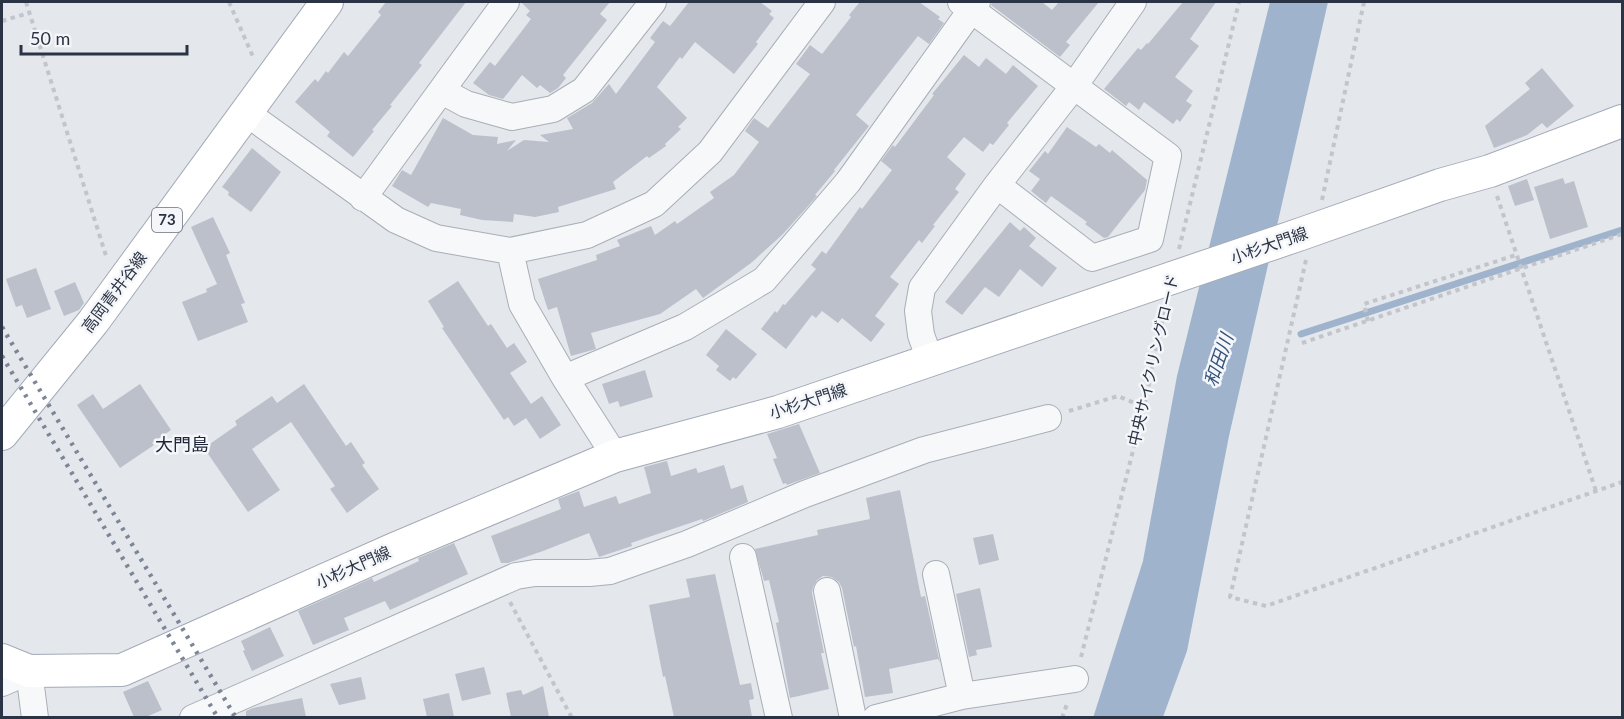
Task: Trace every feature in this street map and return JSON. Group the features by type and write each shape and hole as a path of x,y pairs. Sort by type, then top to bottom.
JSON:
{"main road":[{"name":"高岡青井谷線","path":"2,434 93,322 327,2"},
{"name":"小杉大門線","path":"11,671 122,670 394,549 615,456 778,412 1440,185 1490,171 1623,121"}],"street":[{"path":"363,198 506,2"},
{"path":"442,91 466,104 512,117 553,109 584,90 653,2"},
{"path":"245,112 396,220 436,238 510,251 587,235 654,204 710,152 822,2"},
{"path":"930,360 921,335 918,311 922,288 997,185 1074,86 1133,2"},
{"path":"564,378 685,327 764,280 848,182 970,4 1168,156 1150,239 1092,258 997,185"},
{"path":"510,251 522,304 564,378 615,456"},
{"path":"193,717 516,576 535,573 610,571 687,544 805,494 924,450 1048,418"},
{"path":"743,556 779,717"},
{"path":"936,574 962,696"},
{"path":"828,591 853,717"},
{"path":"11,671 35,717"},
{"path":"876,717 962,696 1075,679"}],"path":[{"path":"26,2 108,264 122,282"},
{"path":"229,2 250,52 268,81"},
{"name":"中央サイクリングロード","path":"1062,717 1075,679 1144,407 1172,278 1239,2"},
{"path":"1364,2 1308,232 1309,247 1230,597 1266,606 1623,482"},
{"path":"2,21 29,12"},
{"path":"1490,171 1596,491"},
{"path":"1302,343 1623,234"},
{"path":"1368,321 1364,304 1516,255"},
{"path":"1048,418 1118,396 1144,407"},
{"path":"499,583 572,717"}],"water":[{"name":"和田川","path":"1270,2 1328,2 1229,436 1187,651 1163,717 1093,718 1143,561 1177,376"}],"building":[{"path":"386,2 466,2 419,63 422,65 353,157 327,136 330,132 295,102 315,79 318,82 326,71 328,73 344,52 348,56 381,15 378,12"},
{"path":"521,2 610,2 600,14 607,20 563,75 566,78 558,88 550,93 540,85 537,88 522,75 503,99 489,95 473,83 490,62 495,66 531,19 526,15 530,11"},
{"path":"689,2 760,2 772,11 769,14 774,18 756,42 758,44 734,74 695,42 682,59 680,57 657,87 687,118 678,127 681,129 665,144 666,146 649,158 647,156 613,182 616,189 558,207 559,212 535,217 514,214 513,222 482,220 460,215 461,209 431,203 428,207 392,186 402,170 411,175 443,118 473,135 498,137 497,144 516,140 507,151 524,140 549,142 540,135 573,129 567,118 592,103 609,84 616,94 655,42 650,38 663,21 670,26"},
{"path":"860,2 919,2 940,17 938,19 944,23 929,44 918,36 856,115 869,126 815,195 817,196 783,234 751,263 703,298 696,289 660,314 591,333 596,349 571,356 557,307 548,310 538,279 597,260 596,255 620,246 617,240 651,226 655,235 675,221 677,224 714,198 710,192 734,175 759,142 745,131 754,118 768,128 810,74 796,64 810,45 822,54"},
{"path":"992,2 1042,2 1052,10 1059,2 1099,2 1066,42 1070,45 1060,57 991,5"},
{"path":"1183,2 1216,2 1190,39 1199,46 1175,77 1193,91 1186,101 1192,105 1180,122 1177,119 1173,124 1144,102 1139,110 1129,102 1126,106 1104,89 1138,48 1141,50 1148,44"},
{"path":"964,55 979,67 986,58 1006,74 1013,65 1038,86 1007,123 1009,125 993,145 990,143 983,152 964,137 947,157 966,174 955,189 959,192 922,243 919,240 890,277 899,284 875,316 885,324 871,342 842,318 838,323 822,311 816,318 812,315 786,349 761,329 775,311 777,313 783,304 785,305 816,269 811,265 822,251 826,254 860,207 862,209 892,170 881,161 893,145 895,147 934,95 932,94"},
{"path":"1542,68 1574,106 1547,128 1542,123 1527,135 1494,148 1485,126 1530,89 1525,83"},
{"path":"1067,127 1096,147 1099,144 1110,153 1112,150 1147,180 1145,190 1108,237 1104,238 1085,224 1087,222 1051,196 1046,203 1031,191 1040,179 1029,171 1045,151 1048,154"},
{"path":"252,148 281,172 251,212 228,195 229,192 222,187"},
{"path":"1563,178 1565,184 1574,181 1588,227 1550,239 1534,187"},
{"path":"1527,179 1534,200 1515,206 1508,186"},
{"path":"213,217 230,253 226,255 245,303 241,304 248,322 198,341 182,302 207,292 206,289 217,284 191,227"},
{"path":"1010,222 1020,231 1024,227 1036,238 1029,246 1057,268 1042,287 1020,269 999,297 985,287 962,315 945,302"},
{"path":"36,268 51,309 27,318 22,305 16,307 6,279"},
{"path":"458,281 488,326 491,324 507,348 514,343 527,362 510,373 531,404 542,396 561,425 540,439 526,418 514,426 508,417 504,420 442,328 444,327 428,301"},
{"path":"75,282 84,303 79,310 64,316 54,291"},
{"path":"726,329 757,354 736,379 733,377 730,381 716,370 719,366 706,355"},
{"path":"645,370 653,397 620,407 618,401 609,404 602,384"},
{"path":"140,384 171,430 152,443 154,445 120,468 77,405 93,394 103,409"},
{"path":"304,384 346,446 351,442 365,463 362,465 379,489 347,513 330,489 335,486 291,422 252,449 280,490 248,512 204,448 237,425 235,421 272,396 277,403"},
{"path":"799,424 820,473 787,485 783,484 773,459 777,458 767,434"},
{"path":"667,461 671,476 696,468 698,473 724,465 731,489 743,485 748,502 703,521 702,519 631,543 632,546 599,557 589,533 508,563 501,563 491,536 561,509 558,499 579,491 584,507 616,496 619,504 651,493 644,467"},
{"path":"900,490 921,597 925,596 940,663 938,659 889,669 893,693 865,697 842,588 839,582 832,577 823,576 817,580 812,593 829,689 790,698 776,623 779,622 769,580 764,581 755,549 818,535 817,530 870,519 866,498"},
{"path":"993,534 999,560 979,565 973,538"},
{"path":"454,543 468,574 390,610 385,601 344,618 349,630 313,645 298,611 372,578 374,582 419,561 418,558"},
{"path":"715,574 740,685 751,683 754,699 749,700 752,717 674,717 665,676 663,677 649,605 690,597 686,579"},
{"path":"980,588 992,647 976,650 977,655 969,657 956,594"},
{"path":"270,627 284,656 252,671 241,641"},
{"path":"484,667 491,694 462,701 455,674"},
{"path":"361,677 366,699 339,705 330,684"},
{"path":"148,681 162,710 146,717 134,717 123,692"},
{"path":"543,686 549,717 511,717 506,693 521,690 523,695"},
{"path":"449,693 454,717 427,717 423,699"},
{"path":"302,698 306,717 246,717 246,711 253,708"}],"waterway":[{"path":"1301,334 1622,230"}],"railway":[{"path":"2,327 236,718"},
{"path":"2,356 218,718"}],"district":[{"name":"大門島","path":"182,445"}]}
